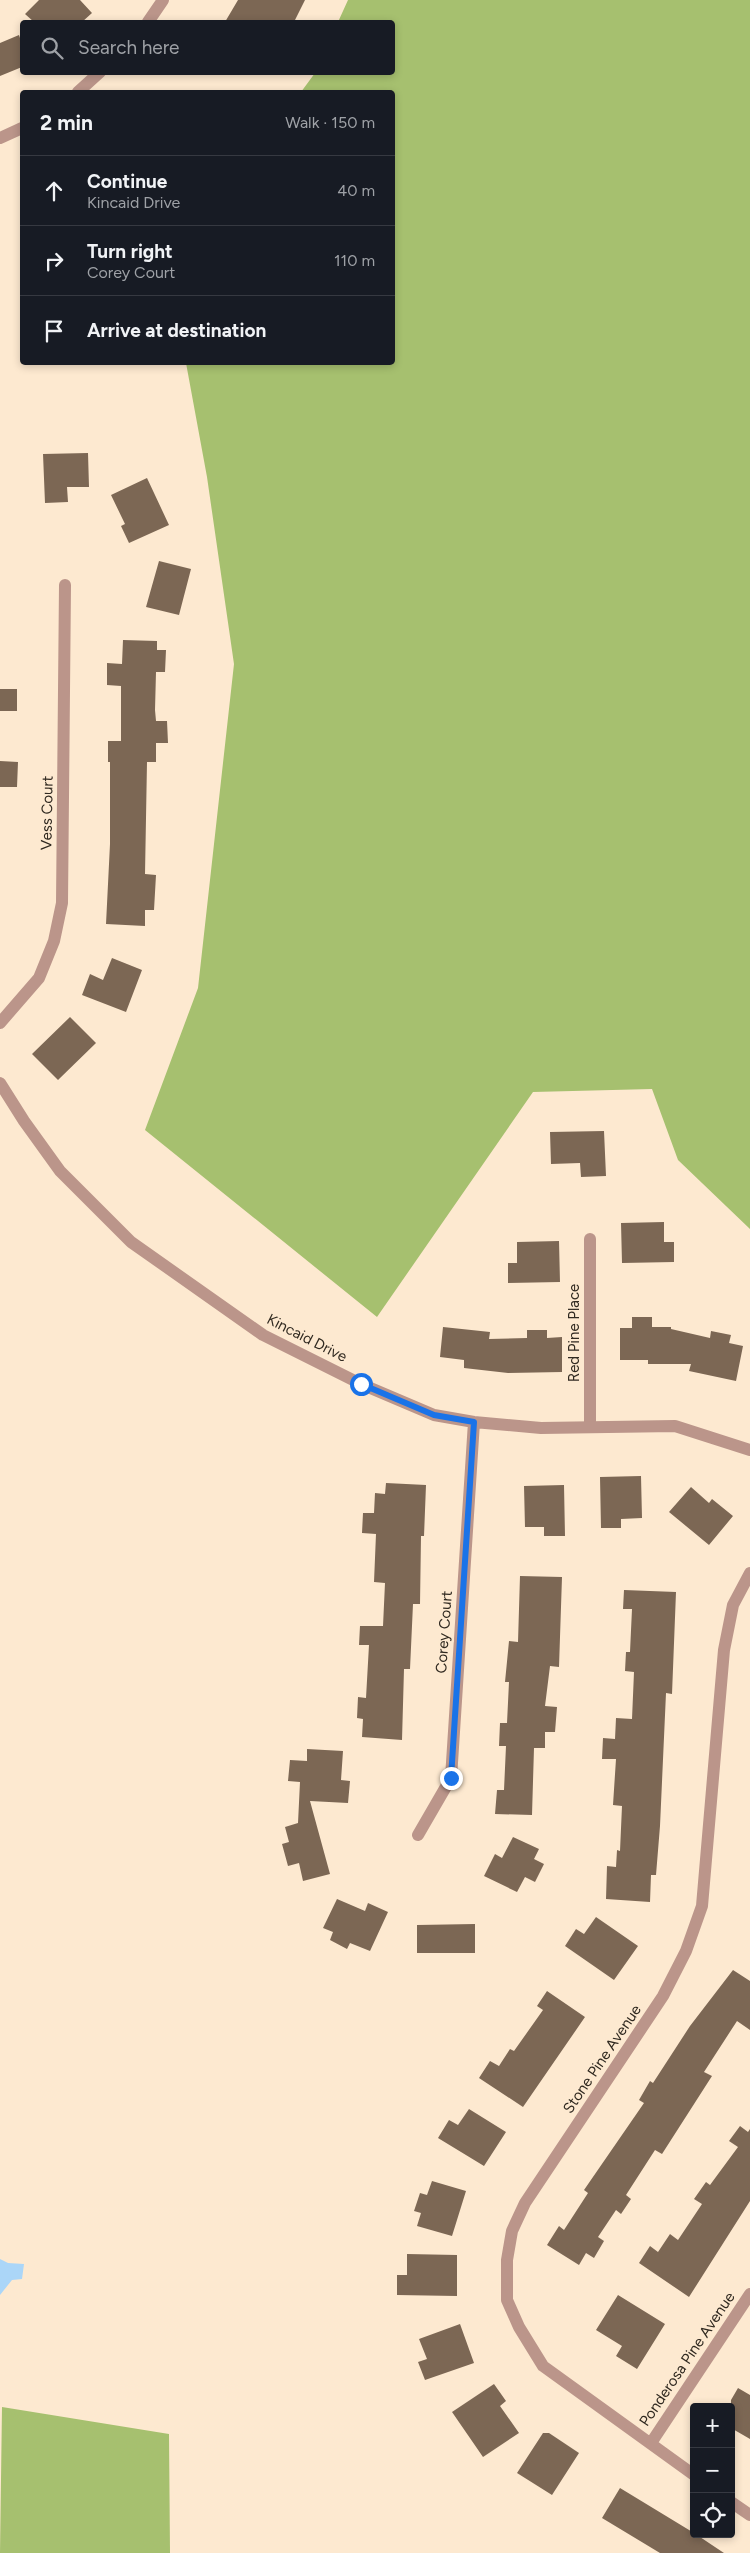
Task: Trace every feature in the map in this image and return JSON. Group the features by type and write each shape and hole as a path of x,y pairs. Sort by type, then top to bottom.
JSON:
{"street":[{"path":"149,20 164,0"},
{"path":"80,90 97,75"},
{"path":"0,138 20,129"},
{"name":"Vess Court","path":"0,1023 40,978 54,942 62,903 65,585"},
{"name":"Kincaid Drive","path":"0,1082 24,1121 60,1171 131,1242 181,1279 264,1335 361,1384 434,1415 474,1422 541,1428 675,1426 750,1450"},
{"name":"Red Pine Place","path":"590,1239 590,1427"},
{"name":"Corey Court","path":"418,1835 451,1778 474,1422"},
{"name":"Stone Pine Avenue","path":"690,2472 543,2366 518,2327 507,2300 507,2260 512,2231 525,2203 663,1996 686,1952 702,1906 724,1650 733,1605 750,1573"},
{"name":"Ponderosa Pine Avenue","path":"650,2443 750,2294"},
{"path":"735,2505 750,2516"}],"green space":[{"path":"348,0 750,0 750,1229 678,1160 652,1089 533,1092 377,1317 145,1130 198,988 234,664 207,477 186,365 395,365 395,90 302,90 314,75 395,75 395,20 339,20"},
{"path":"2,2407 169,2434 170,2553 0,2553"}],"water":[{"path":"0,2259 8,2263 24,2264 22,2279 12,2280 0,2295"}],"building":[{"path":"39,0 80,0 92,13 84,20 32,20 25,14"},
{"path":"238,0 305,0 295,20 226,20"},
{"path":"19,35 20,38 20,68 0,76 0,43"},
{"path":"88,453 89,487 67,487 68,502 45,503 43,454"},
{"path":"147,478 169,525 129,543 121,526 125,524 111,495"},
{"path":"159,561 191,569 179,615 146,607"},
{"path":"123,640 157,641 157,650 166,650 165,672 156,672 155,710 156,721 167,721 168,743 156,743 156,762 147,762 145,874 156,875 154,910 145,910 145,926 106,924 110,844 110,762 108,762 108,741 121,741 121,686 107,685 107,663 122,664"},
{"path":"0,689 17,689 17,711 0,711"},
{"path":"0,761 18,762 17,787 0,787"},
{"path":"112,958 142,970 126,1012 82,995 90,974 103,980"},
{"path":"70,1017 96,1043 58,1080 32,1054"},
{"path":"604,1131 606,1176 581,1177 580,1163 551,1164 550,1132"},
{"path":"664,1222 664,1242 674,1242 674,1262 622,1263 621,1223"},
{"path":"559,1241 560,1282 508,1283 508,1263 517,1263 517,1242"},
{"path":"632,1317 652,1317 652,1327 671,1327 671,1329 710,1338 711,1331 731,1335 729,1343 743,1346 736,1381 689,1371 691,1364 648,1364 648,1360 620,1360 620,1328 632,1328"},
{"path":"443,1327 490,1332 489,1339 527,1338 527,1330 547,1330 547,1338 562,1337 562,1372 508,1373 464,1368 464,1360 440,1357"},
{"path":"641,1476 642,1518 621,1519 621,1528 601,1528 600,1477"},
{"path":"386,1483 426,1485 424,1536 421,1536 420,1604 413,1604 410,1669 404,1669 402,1740 362,1737 363,1719 357,1718 358,1697 366,1698 369,1645 359,1645 360,1626 383,1626 385,1583 374,1582 376,1534 362,1533 363,1513 374,1513 375,1493 385,1494"},
{"path":"564,1485 565,1536 544,1536 544,1527 525,1527 524,1486"},
{"path":"691,1487 709,1503 712,1499 733,1516 709,1545 669,1512"},
{"path":"520,1576 562,1577 559,1667 550,1666 545,1706 557,1707 555,1732 545,1732 545,1748 534,1748 532,1815 495,1814 497,1790 504,1790 506,1746 499,1746 500,1723 507,1723 509,1682 505,1682 509,1641 518,1642"},
{"path":"624,1590 676,1592 672,1694 666,1693 660,1826 656,1875 651,1875 650,1902 606,1899 607,1866 616,1867 617,1850 620,1851 622,1806 613,1805 616,1759 602,1759 603,1738 615,1739 616,1718 632,1719 634,1672 625,1671 626,1652 630,1652 632,1609 623,1609"},
{"path":"307,1749 343,1751 341,1780 350,1781 348,1803 310,1801 330,1874 303,1881 299,1863 288,1866 282,1844 289,1842 285,1827 298,1823 300,1782 288,1781 290,1760 307,1761"},
{"path":"513,1837 539,1849 534,1859 544,1864 535,1882 525,1877 517,1892 484,1876 495,1854 502,1858"},
{"path":"337,1899 365,1911 368,1903 388,1912 370,1951 350,1943 347,1949 330,1940 333,1932 323,1928"},
{"path":"596,1917 638,1946 614,1980 565,1946 576,1929 584,1934"},
{"path":"475,1924 475,1953 417,1953 417,1925"},
{"path":"733,1970 750,1981 750,2030 737,2021 704,2072 712,2076 662,2154 655,2150 626,2195 631,2199 621,2214 616,2210 598,2237 604,2241 594,2258 586,2253 579,2265 547,2245 559,2226 564,2230 588,2193 584,2190 644,2103 639,2100 650,2081 653,2083 690,2026"},
{"path":"547,1991 585,2017 523,2107 479,2078 490,2061 499,2066 510,2049 514,2051 543,2010 537,2006"},
{"path":"469,2109 506,2132 484,2166 438,2138 449,2120 458,2125"},
{"path":"740,2126 748,2132 750,2129 750,2201 689,2297 639,2263 650,2246 658,2252 670,2234 678,2240 702,2204 694,2199 706,2182 710,2185 738,2147 729,2141"},
{"path":"432,2181 466,2191 452,2236 417,2226 421,2213 414,2211 420,2193 427,2195"},
{"path":"407,2254 457,2255 457,2296 397,2295 397,2275 407,2275"},
{"path":"618,2295 665,2324 637,2369 616,2356 622,2346 596,2330"},
{"path":"460,2324 474,2363 425,2380 418,2362 427,2359 419,2339"},
{"path":"494,2384 506,2401 500,2406 519,2433 483,2457 452,2412"},
{"path":"738,2388 750,2395 750,2439 735,2430 735,2403 731,2403"},
{"path":"543,2433 549,2433 579,2453 552,2495 517,2473"},
{"path":"620,2488 690,2531 690,2538 702,2538 724,2553 660,2553 602,2518"}],"route":[{"path":"361,1384 434,1415 474,1422 451,1778"}]}
